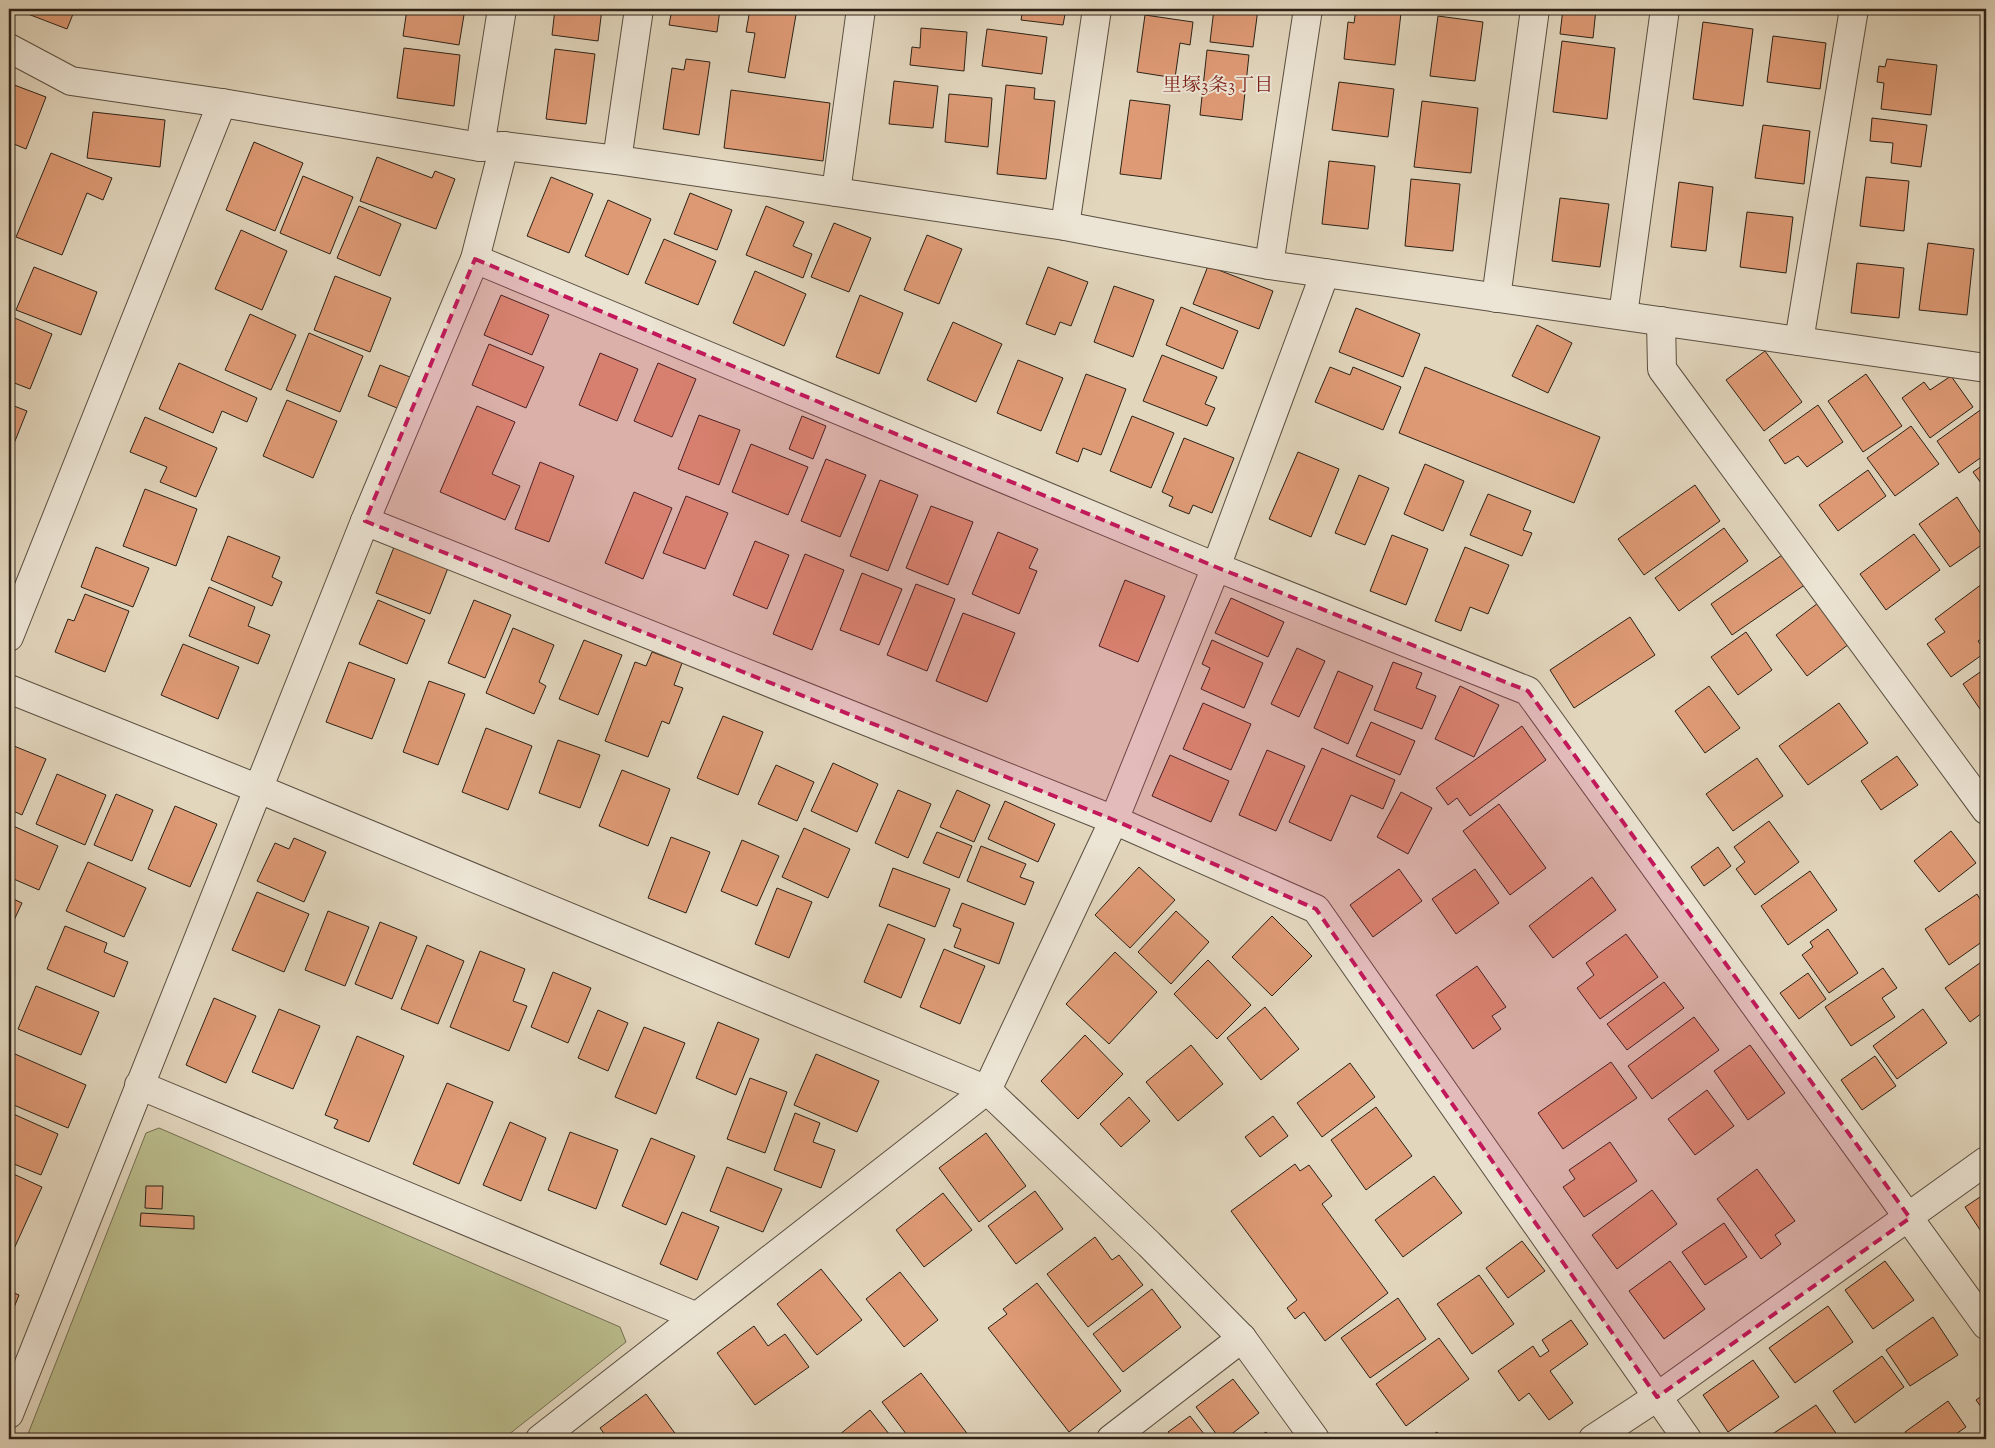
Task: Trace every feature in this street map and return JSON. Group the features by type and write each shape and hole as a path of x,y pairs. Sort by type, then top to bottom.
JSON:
{"street":[{"path":"9,1414 365,521 475,259 492,147 502,9"},
{"path":"617,160 639,9"},
{"path":"836,192 861,9"},
{"path":"1065,226 1097,9"},
{"path":"1269,266 1308,9"},
{"path":"1496,298 1535,9"},
{"path":"1624,315 1664,9"},
{"path":"1799,341 1854,9"},
{"path":"9,48 71,81 222,103 492,147 617,160 1065,226 1269,266 1986,368"},
{"path":"9,637 222,103"},
{"path":"475,259 1216,567 1528,691 1910,1218 1986,1326"},
{"path":"540,1439 986,1090 1114,820 1216,567 1325,273"},
{"path":"1661,322 1662,369 1986,810"},
{"path":"365,521 1114,820 1316,909 1688,1439"},
{"path":"9,689 259,789 986,1090 1149,1244 1242,1338 1315,1439"},
{"path":"139,1085 695,1316"},
{"path":"1593,1439 1657,1397 1910,1218 1986,1161"},
{"path":"1111,1439 1242,1338"}],"highlighted area":[{"path":"475,259 1216,567 1528,691 1910,1218 1657,1397 1316,909 1114,820 365,521"}],"green space":[{"path":"159,1128 620,1327 626,1342 503,1439 26,1439 146,1133"}],"building":[{"path":"30,9 75,9 67,29 28,14"},
{"path":"407,9 465,9 459,45 403,36"},
{"path":"555,9 602,9 598,41 552,35"},
{"path":"672,9 720,9 717,32 669,25"},
{"path":"750,9 797,9 785,78 748,72 755,33 746,32"},
{"path":"1023,9 1066,9 1063,25 1021,20"},
{"path":"1175,9 1197,9 1197,12"},
{"path":"1214,9 1258,9 1253,47 1210,42"},
{"path":"1356,9 1401,13 1395,65 1344,59 1348,22 1354,23"},
{"path":"1563,9 1596,9 1593,38 1560,34"},
{"path":"1923,9 1944,9 1943,12"},
{"path":"1145,15 1193,22 1190,45 1180,43 1175,78 1137,72"},
{"path":"1438,16 1483,22 1475,81 1430,76"},
{"path":"1703,22 1753,29 1743,106 1693,99"},
{"path":"921,28 967,32 964,71 910,65 912,47 920,48"},
{"path":"987,29 1047,37 1042,74 982,66"},
{"path":"1773,36 1826,43 1820,89 1767,82"},
{"path":"1562,41 1615,48 1607,119 1553,112"},
{"path":"404,48 460,55 454,106 397,98"},
{"path":"555,49 595,54 586,124 546,119"},
{"path":"1207,50 1249,55 1242,120 1200,115"},
{"path":"686,59 710,62 699,135 663,129 672,68 684,70"},
{"path":"1887,59 1937,65 1931,115 1881,109 1884,83 1877,82 1879,66 1885,67"},
{"path":"894,81 938,86 933,128 889,124"},
{"path":"1339,82 1394,89 1388,137 1332,130"},
{"path":"9,83 46,97 26,149 9,142"},
{"path":"1006,85 1035,88 1034,99 1055,101 1046,179 997,174"},
{"path":"731,90 830,103 823,161 724,148"},
{"path":"949,94 992,98 988,147 945,142"},
{"path":"1130,100 1170,105 1161,179 1120,174"},
{"path":"1422,101 1478,108 1471,173 1414,167"},
{"path":"93,112 165,120 160,167 87,158"},
{"path":"1872,118 1927,125 1921,167 1891,163 1893,143 1870,141"},
{"path":"1763,125 1810,131 1804,184 1755,178"},
{"path":"254,142 303,163 275,231 226,210"},
{"path":"51,153 112,178 103,200 87,193 62,255 16,237"},
{"path":"377,157 432,178 435,171 455,179 436,229 360,201"},
{"path":"1329,161 1375,166 1368,229 1322,224"},
{"path":"303,176 353,197 330,254 280,233"},
{"path":"551,177 593,194 569,253 527,236"},
{"path":"1866,177 1909,181 1904,231 1860,226"},
{"path":"1411,179 1460,184 1453,251 1405,246"},
{"path":"1679,182 1713,187 1706,251 1671,247"},
{"path":"690,193 732,210 717,250 674,234"},
{"path":"1560,198 1609,204 1600,267 1552,261"},
{"path":"608,200 651,219 628,275 585,256"},
{"path":"359,206 401,224 380,276 337,258"},
{"path":"766,206 804,222 793,246 812,254 803,278 746,255"},
{"path":"1747,212 1793,217 1786,273 1740,267"},
{"path":"834,223 871,238 849,292 811,277"},
{"path":"241,230 287,251 262,310 215,289"},
{"path":"927,235 962,249 939,304 904,290"},
{"path":"664,239 716,261 698,305 645,283"},
{"path":"1928,243 1974,249 1967,315 1919,310"},
{"path":"1857,263 1904,268 1899,318 1851,313"},
{"path":"1208,266 1273,291 1259,329 1193,304"},
{"path":"34,267 97,292 81,335 16,310"},
{"path":"1048,267 1088,282 1071,326 1060,322 1055,335 1026,324"},
{"path":"755,271 806,294 784,346 733,323"},
{"path":"335,276 391,298 370,352 314,330"},
{"path":"1114,286 1154,300 1133,357 1094,342"},
{"path":"501,295 549,315 532,355 484,335"},
{"path":"860,295 903,313 879,374 836,357"},
{"path":"1181,307 1238,331 1223,369 1166,345"},
{"path":"1356,308 1420,334 1403,377 1339,352"},
{"path":"250,314 296,335 271,390 225,370"},
{"path":"10,316 52,334 30,389 9,381"},
{"path":"953,322 1002,344 976,402 927,380"},
{"path":"1537,325 1572,343 1548,393 1512,376"},
{"path":"309,333 363,356 340,412 286,390"},
{"path":"489,344 544,367 526,408 472,385"},
{"path":"1765,351 1802,402 1764,431 1726,380"},
{"path":"600,353 638,369 617,421 579,405"},
{"path":"1162,355 1217,377 1205,404 1215,408 1207,426 1143,401"},
{"path":"1018,360 1063,378 1041,431 997,413"},
{"path":"179,363 257,398 247,422 222,411 213,433 159,409"},
{"path":"658,363 696,379 672,437 634,421"},
{"path":"380,365 410,377 397,408 368,396"},
{"path":"1330,367 1350,375 1353,367 1401,387 1383,430 1315,402"},
{"path":"1425,367 1600,437 1574,503 1399,433"},
{"path":"1086,374 1126,389 1101,455 1083,448 1078,462 1056,453"},
{"path":"1866,374 1902,426 1863,452 1828,401"},
{"path":"1951,376 1973,407 1930,438 1902,398 1924,382 1930,390"},
{"path":"287,400 337,421 313,478 263,456"},
{"path":"9,404 27,411 9,456"},
{"path":"1818,405 1843,442 1807,467 1798,456 1785,464 1769,440"},
{"path":"477,406 515,422 492,474 520,486 505,520 440,492"},
{"path":"1986,406 1986,454 1959,473 1937,441"},
{"path":"699,415 740,430 719,485 678,469"},
{"path":"802,416 826,426 813,459 789,449"},
{"path":"1132,416 1174,433 1151,488 1110,471"},
{"path":"145,417 217,448 196,497 160,482 167,467 130,452"},
{"path":"1911,426 1939,464 1895,496 1867,458"},
{"path":"1184,438 1234,458 1212,513 1193,505 1189,514 1169,506 1173,497 1162,492"},
{"path":"751,444 808,467 788,515 732,492"},
{"path":"1298,452 1339,469 1311,537 1269,519"},
{"path":"826,459 866,475 840,537 801,521"},
{"path":"540,462 574,476 549,542 515,529"},
{"path":"1986,463 1986,490 1973,472"},
{"path":"1425,464 1464,481 1443,531 1404,514"},
{"path":"1868,470 1886,496 1838,531 1819,505"},
{"path":"1359,475 1389,488 1365,545 1335,533"},
{"path":"880,480 918,495 888,571 850,556"},
{"path":"1695,485 1720,521 1644,575 1618,539"},
{"path":"145,489 197,509 176,566 123,546"},
{"path":"634,492 672,508 643,579 605,563"},
{"path":"1488,494 1531,511 1523,530 1532,533 1522,556 1470,535"},
{"path":"686,496 728,513 705,569 663,553"},
{"path":"1957,497 1986,542 1950,567 1919,524"},
{"path":"931,506 973,522 948,585 906,568"},
{"path":"1724,528 1748,561 1679,611 1655,578"},
{"path":"998,532 1038,549 1029,568 1037,571 1019,614 972,594"},
{"path":"1914,534 1940,570 1886,610 1860,574"},
{"path":"1392,535 1428,549 1406,605 1370,591"},
{"path":"228,536 280,557 272,577 282,582 272,606 211,580"},
{"path":"755,541 789,555 767,609 733,595"},
{"path":"96,547 149,568 133,607 81,587"},
{"path":"394,547 448,568 430,614 376,593"},
{"path":"1465,547 1509,565 1488,614 1470,607 1461,631 1435,621"},
{"path":"1785,553 1806,584 1732,635 1711,604"},
{"path":"805,554 844,570 812,650 773,634"},
{"path":"862,573 902,589 879,645 840,630"},
{"path":"1125,580 1165,596 1138,662 1099,646"},
{"path":"1986,581 1986,636 1978,641 1986,652 1951,677 1927,644 1945,632 1935,619"},
{"path":"916,584 955,599 927,671 887,655"},
{"path":"209,587 255,607 248,626 270,635 258,664 189,636"},
{"path":"85,594 129,611 105,672 55,652 68,619 74,621"},
{"path":"1231,598 1284,622 1268,657 1215,633"},
{"path":"378,600 425,620 407,664 359,644"},
{"path":"474,600 511,615 485,678 448,663"},
{"path":"1818,603 1849,644 1807,676 1776,635"},
{"path":"963,613 1015,633 987,702 936,681"},
{"path":"1630,617 1655,655 1574,708 1550,670"},
{"path":"513,628 554,645 539,682 546,686 534,714 486,693"},
{"path":"1746,632 1772,670 1738,695 1711,657"},
{"path":"584,640 622,655 598,715 559,699"},
{"path":"1212,640 1263,663 1244,708 1201,689 1210,668 1202,664"},
{"path":"183,644 239,667 218,719 161,695"},
{"path":"1297,648 1325,661 1299,717 1271,704"},
{"path":"652,652 682,663 674,685 683,688 669,724 662,721 648,757 605,741 635,662 646,666"},
{"path":"349,662 395,679 372,739 326,722"},
{"path":"1393,662 1422,673 1416,688 1436,696 1422,729 1374,710"},
{"path":"1986,668 1986,718 1963,684"},
{"path":"1338,671 1373,686 1348,744 1314,728"},
{"path":"429,681 465,694 438,765 403,752"},
{"path":"1460,686 1499,705 1474,757 1435,739"},
{"path":"1709,686 1740,728 1705,753 1675,711"},
{"path":"1203,703 1251,724 1231,770 1183,749"},
{"path":"1839,703 1868,743 1808,785 1779,746"},
{"path":"723,716 763,732 738,795 697,778"},
{"path":"1371,722 1415,741 1400,775 1356,756"},
{"path":"1522,726 1546,760 1470,816 1457,798 1448,805 1436,788"},
{"path":"486,728 532,746 508,810 462,792"},
{"path":"558,740 600,755 580,808 539,793"},
{"path":"9,744 46,759 22,815 9,809"},
{"path":"1322,748 1395,780 1383,809 1351,795 1331,841 1289,822"},
{"path":"1267,750 1305,766 1276,831 1239,815"},
{"path":"1170,755 1229,781 1211,822 1152,796"},
{"path":"1897,756 1918,785 1881,810 1861,781"},
{"path":"1757,758 1783,796 1733,831 1706,794"},
{"path":"833,763 878,784 857,832 811,811"},
{"path":"776,765 814,782 797,821 758,804"},
{"path":"622,770 670,789 648,846 599,826"},
{"path":"57,774 106,795 85,845 36,824"},
{"path":"898,790 931,804 908,858 875,843"},
{"path":"957,790 990,805 974,842 940,827"},
{"path":"1401,792 1432,808 1408,854 1377,837"},
{"path":"116,794 153,810 132,861 94,845"},
{"path":"1005,801 1055,824 1038,862 988,839"},
{"path":"1499,804 1546,868 1510,895 1463,831"},
{"path":"175,806 217,824 190,887 148,869"},
{"path":"1769,821 1799,862 1755,895 1736,869 1745,862 1734,847"},
{"path":"11,825 58,846 39,890 9,877 9,831"},
{"path":"804,828 850,849 828,898 782,877"},
{"path":"1951,831 1976,863 1939,892 1914,861"},
{"path":"937,832 972,846 959,878 923,863"},
{"path":"671,837 710,852 686,913 648,898"},
{"path":"294,838 326,852 304,902 257,881 275,843 289,849"},
{"path":"742,840 779,856 757,906 721,891"},
{"path":"981,846 1026,864 1020,877 1034,882 1025,905 967,881"},
{"path":"1718,847 1731,866 1704,886 1691,867"},
{"path":"88,862 146,888 124,937 66,911"},
{"path":"1139,867 1175,900 1130,948 1095,915"},
{"path":"893,868 950,889 935,927 879,906"},
{"path":"1399,869 1422,901 1373,937 1350,905"},
{"path":"1475,869 1499,903 1456,934 1432,899"},
{"path":"1810,871 1837,910 1788,945 1761,906"},
{"path":"1592,877 1616,910 1553,958 1529,926"},
{"path":"777,888 812,902 789,958 755,944"},
{"path":"257,892 309,914 284,972 232,950"},
{"path":"1977,894 1986,909 1986,939 1949,965 1925,929"},
{"path":"9,897 22,903 9,931"},
{"path":"962,903 1014,923 999,964 954,947 961,929 953,926"},
{"path":"328,911 369,927 345,986 305,970"},
{"path":"1176,911 1209,942 1171,984 1138,952"},
{"path":"1272,916 1312,956 1272,996 1232,957"},
{"path":"380,922 417,937 392,999 355,984"},
{"path":"888,924 925,939 901,998 864,982"},
{"path":"65,926 107,943 104,952 128,962 114,997 47,969"},
{"path":"1828,929 1858,973 1829,993 1802,955 1813,947 1810,942"},
{"path":"1626,934 1658,977 1600,1019 1577,988 1594,975 1586,963"},
{"path":"427,945 464,961 438,1024 401,1009"},
{"path":"944,949 985,966 960,1024 920,1007"},
{"path":"480,951 525,969 513,1001 527,1006 509,1051 450,1027"},
{"path":"1115,952 1157,992 1109,1044 1066,1004"},
{"path":"1208,960 1251,1005 1217,1039 1174,994"},
{"path":"1984,960 1986,963 1986,1010 1970,1022 1945,988"},
{"path":"1477,966 1506,1007 1492,1016 1501,1029 1473,1049 1436,995"},
{"path":"1883,968 1897,988 1882,998 1895,1017 1851,1046 1825,1007"},
{"path":"553,972 591,988 568,1043 531,1027"},
{"path":"1808,973 1826,999 1799,1019 1780,993"},
{"path":"1664,982 1684,1008 1627,1050 1607,1024"},
{"path":"36,986 99,1012 81,1055 18,1029"},
{"path":"214,998 256,1016 226,1083 186,1065"},
{"path":"1265,1007 1299,1049 1261,1080 1227,1038"},
{"path":"279,1009 320,1026 293,1089 252,1072"},
{"path":"1923,1009 1947,1043 1897,1079 1873,1046"},
{"path":"598,1010 628,1023 608,1071 578,1058"},
{"path":"1694,1017 1719,1050 1652,1099 1628,1066"},
{"path":"718,1022 759,1039 736,1095 696,1078"},
{"path":"644,1027 685,1043 656,1114 615,1097"},
{"path":"1085,1035 1123,1074 1078,1119 1041,1081"},
{"path":"357,1036 404,1056 369,1142 334,1128 338,1120 325,1115"},
{"path":"1191,1045 1223,1084 1178,1121 1146,1082"},
{"path":"1750,1045 1785,1093 1748,1120 1714,1071"},
{"path":"15,1054 86,1085 68,1128 9,1103 9,1069"},
{"path":"816,1054 879,1081 857,1132 794,1105"},
{"path":"1875,1056 1896,1086 1862,1110 1841,1080"},
{"path":"1611,1062 1637,1098 1563,1149 1538,1113"},
{"path":"1350,1063 1375,1097 1322,1137 1297,1103"},
{"path":"750,1078 787,1092 765,1153 727,1139"},
{"path":"447,1083 493,1102 459,1184 413,1164"},
{"path":"1707,1090 1734,1126 1695,1155 1668,1119"},
{"path":"1129,1097 1150,1121 1121,1147 1100,1124"},
{"path":"1376,1107 1412,1156 1366,1190 1331,1140"},
{"path":"9,1112 58,1134 41,1175 9,1162"},
{"path":"795,1113 820,1123 813,1142 835,1150 821,1188 774,1170"},
{"path":"1273,1116 1288,1136 1260,1157 1245,1137"},
{"path":"510,1122 546,1138 521,1201 483,1185"},
{"path":"570,1132 618,1150 596,1209 548,1190"},
{"path":"986,1133 1026,1186 979,1222 939,1168"},
{"path":"651,1138 695,1156 666,1225 622,1206"},
{"path":"1610,1142 1637,1181 1584,1217 1563,1187 1575,1179 1569,1170"},
{"path":"1295,1164 1300,1171 1309,1165 1332,1196 1322,1204 1388,1293 1325,1341 1304,1312 1295,1319 1287,1308 1297,1300 1231,1211"},
{"path":"727,1167 782,1189 763,1232 710,1211"},
{"path":"1757,1169 1795,1221 1775,1235 1781,1244 1761,1259 1717,1199"},
{"path":"9,1172 42,1187 13,1251 9,1249"},
{"path":"1434,1176 1462,1213 1403,1257 1375,1220"},
{"path":"146,1186 163,1186 162,1209 145,1208"},
{"path":"1652,1190 1677,1224 1617,1269 1592,1235"},
{"path":"1035,1191 1063,1229 1016,1264 988,1226"},
{"path":"943,1193 972,1230 924,1267 896,1230"},
{"path":"1986,1193 1986,1239 1965,1207"},
{"path":"682,1212 719,1227 697,1280 660,1264"},
{"path":"141,1213 194,1216 194,1229 140,1226"},
{"path":"1724,1223 1747,1257 1705,1285 1682,1252"},
{"path":"1095,1237 1112,1260 1119,1255 1143,1285 1088,1327 1047,1274"},
{"path":"1522,1241 1545,1271 1508,1298 1486,1268"},
{"path":"1670,1261 1705,1309 1664,1339 1629,1291"},
{"path":"1885,1261 1914,1300 1873,1329 1845,1290"},
{"path":"821,1269 862,1320 817,1355 777,1304"},
{"path":"900,1272 938,1320 904,1347 866,1299"},
{"path":"1479,1275 1514,1324 1472,1354 1437,1304"},
{"path":"1037,1283 1121,1391 1069,1432 988,1328 1007,1314 1003,1309"},
{"path":"1152,1289 1181,1327 1123,1372 1093,1334"},
{"path":"9,1291 19,1295 9,1320"},
{"path":"1398,1298 1426,1339 1370,1378 1341,1338"},
{"path":"1828,1306 1853,1342 1795,1383 1769,1348"},
{"path":"1933,1317 1958,1355 1910,1386 1886,1350"},
{"path":"1571,1320 1588,1344 1550,1371 1573,1403 1549,1420 1529,1393 1519,1401 1498,1371 1533,1346 1540,1357 1549,1351 1542,1340"},
{"path":"754,1326 768,1346 785,1334 809,1367 755,1405 717,1353"},
{"path":"1439,1338 1469,1379 1406,1426 1376,1384"},
{"path":"1882,1356 1904,1387 1855,1423 1833,1391"},
{"path":"1753,1360 1779,1397 1728,1432 1703,1395"},
{"path":"921,1373 969,1436 965,1439 910,1439 882,1402"},
{"path":"1233,1379 1259,1413 1225,1439 1220,1439 1196,1407"},
{"path":"1986,1393 1986,1414 1976,1400"},
{"path":"646,1394 677,1436 673,1439 608,1439 600,1428"},
{"path":"1948,1401 1966,1427 1949,1439 1910,1439 1905,1432"},
{"path":"1816,1405 1838,1436 1834,1439 1765,1439"},
{"path":"870,1410 893,1439 834,1439"},
{"path":"1190,1416 1208,1439 1173,1439 1168,1432"},
{"path":"1266,1432 1271,1439 1256,1439"},
{"path":"1437,1432 1442,1439 1426,1439"}],"district":[{"name":"里塚3条3丁目","path":"1218,84"}]}
